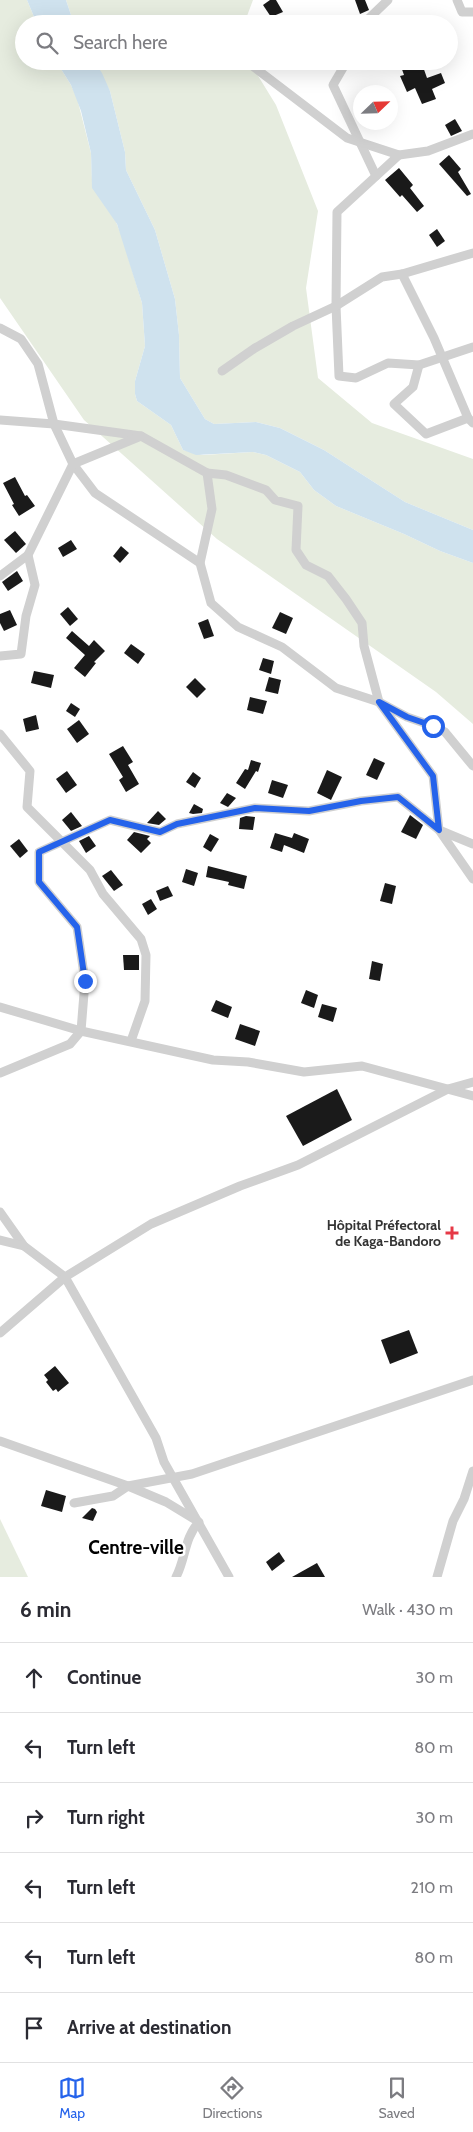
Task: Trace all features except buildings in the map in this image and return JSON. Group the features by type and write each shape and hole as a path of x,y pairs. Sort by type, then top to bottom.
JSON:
{"street":[{"path":"375,14 388,0"},
{"path":"457,0 462,12 473,12"},
{"path":"258,70 347,138 399,155 428,151 473,134"},
{"path":"342,70 333,85 376,176"},
{"path":"399,155 337,212 336,306 339,376 356,378 388,363 419,365 473,347"},
{"path":"222,371 255,348 293,326 336,306 382,277 402,274 473,254"},
{"path":"402,274 442,356 470,421 426,434 394,404 413,387 419,365"},
{"path":"0,328 21,339 38,364 54,424 73,464 95,494 200,563"},
{"path":"0,420 54,424 141,436 207,473 226,475 266,490 275,500 298,506 296,550 306,565 328,576 362,623 364,646 379,702 433,776 439,830"},
{"path":"0,576 28,555 73,464 141,436"},
{"path":"207,473 212,509 200,563 211,603 238,627 282,647 336,688 379,702 407,717 445,732 473,766"},
{"path":"0,656 21,654 26,616 35,585 28,555"},
{"path":"0,734 30,771 27,807 90,870 103,894 141,939 146,955 146,1001 131,1041"},
{"path":"0,1073 70,1044 81,1031 85,981 77,927 39,882 39,852 110,820 160,832 177,824 255,808 309,811 361,801 398,797 439,830 473,879"},
{"path":"439,830 473,844"},
{"path":"0,1007 81,1031 213,1060 248,1062 304,1072 362,1066 473,1096"},
{"path":"0,1333 65,1277 151,1224 240,1186 298,1165 448,1089 473,1082"},
{"path":"0,1212 24,1246 65,1277 156,1438 164,1462 229,1577"},
{"path":"0,1240 24,1246"},
{"path":"74,1503 113,1496 128,1486 174,1478 242,1458 473,1380"},
{"path":"0,1441 128,1486 166,1502 199,1522"},
{"path":"437,1577 454,1521 464,1499 473,1471"},
{"path":"176,1577 181,1566 190,1532 199,1522"}],"shaded area":[{"path":"0,0 27,0 33,15 15,15 15,70 62,70 71,85 77,98 91,153 92,180 114,217 142,303 145,346 135,381 137,401 171,425 183,450 203,455 253,452 266,455 300,472 314,490 336,506 440,551 473,563 473,724 436,692 217,539 84,420 0,298"},
{"path":"66,0 253,0 247,15 71,15"},
{"path":"99,70 255,70 276,105 318,211 306,288 318,378 372,423 473,459 473,530 405,502 324,450 280,428 256,422 214,424 205,419 180,378 179,335 175,299 155,230 126,170 125,152 110,91"},
{"path":"0,1519 28,1577 0,1577"}],"water":[{"path":"27,0 66,0 71,15 33,15"},
{"path":"62,70 100,70 110,91 125,152 126,170 155,230 175,299 179,335 180,378 205,419 214,424 256,422 280,428 324,450 405,502 473,530 473,563 440,551 336,506 314,490 300,472 266,455 253,452 196,455 183,450 171,425 137,401 135,381 145,346 142,303 117,224 92,188 91,153 81,111 71,85"}],"place":[{"name":"Hôpital Préfectoral de Kaga-Bandoro","path":"452,1233"}],"district":[{"name":"Centre-ville","path":"136,1547"}],"route":[{"path":"85,981 77,927 39,882 39,852 110,820 160,832 177,824 255,808 309,811 361,801 398,797 439,830 433,776 379,702 407,717 433,726"}]}
